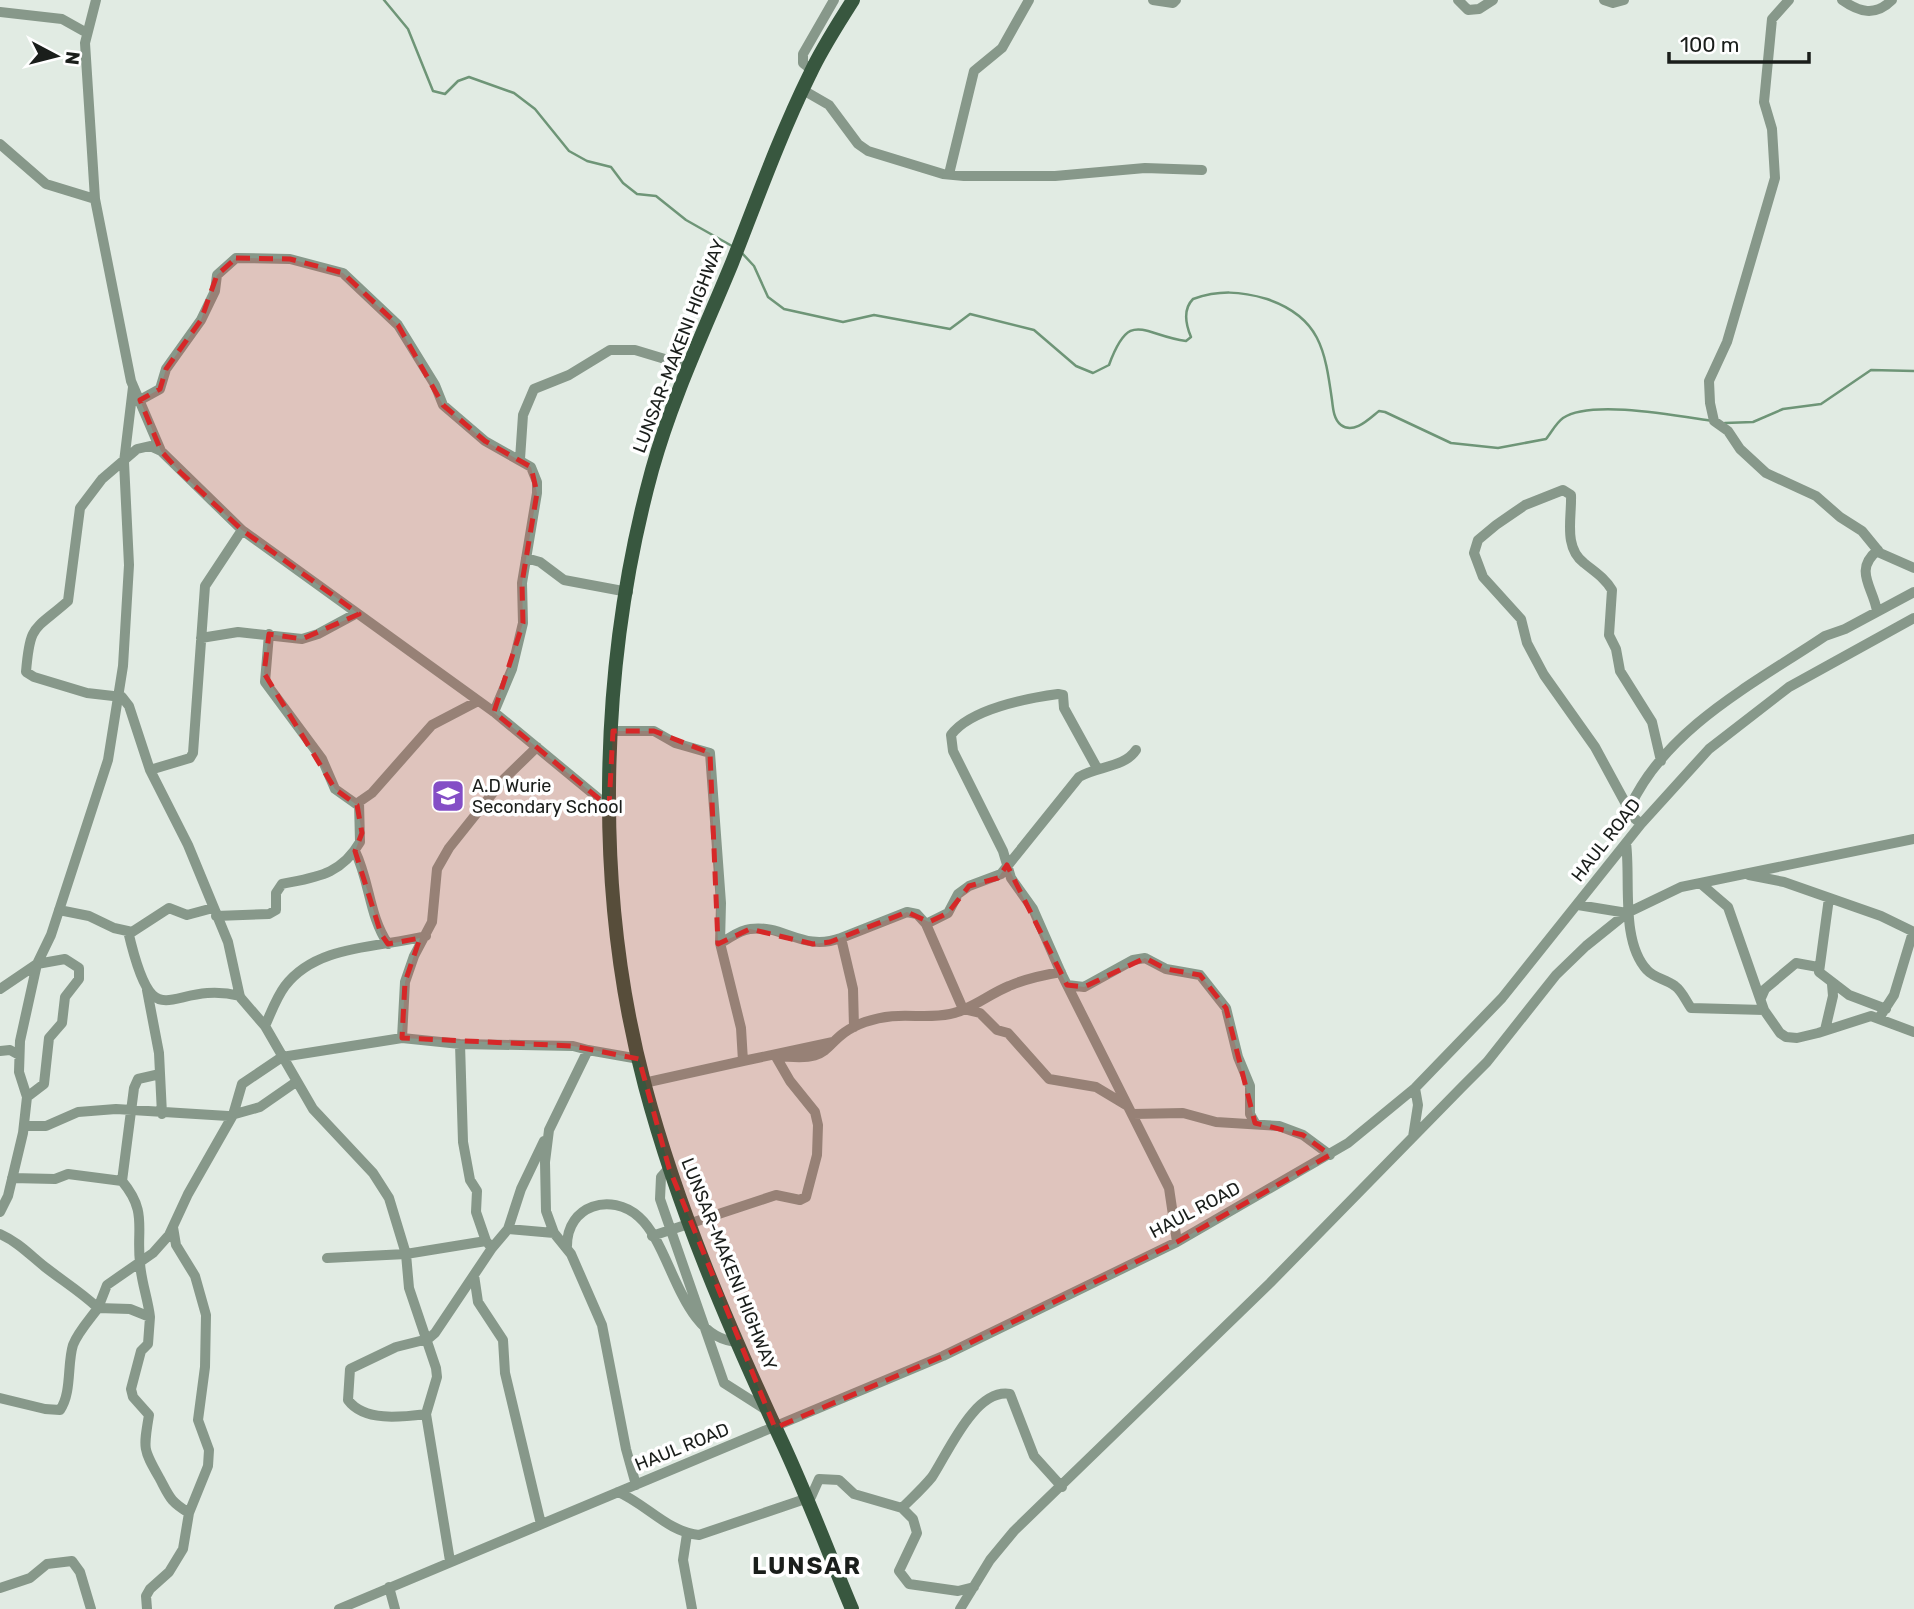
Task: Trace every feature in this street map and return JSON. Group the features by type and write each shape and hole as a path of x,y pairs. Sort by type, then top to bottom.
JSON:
{"main road":[{"name":"LUNSAR-MAKENI HIGHWAY","path":"849,1 812,70 743,232 688,366 652,472 628,592 617,667 609,807 615,919 644,1083 669,1168 738,1342 852,1609"}],"street":[{"path":"96,0 87,33 85,53 95,198 133,387 161,451"},
{"path":"812,70 803,63 803,54 834,0"},
{"path":"949,174 974,71 1002,48 1029,0"},
{"path":"1153,0 1173,3 1176,0"},
{"path":"1458,0 1462,6 1474,10 1493,0"},
{"path":"1604,0 1613,3 1624,0"},
{"path":"1789,0 1772,19 1764,102 1772,129 1775,178 1727,342 1709,381 1710,403 1714,421 1728,431 1740,449 1766,473 1816,496 1840,517 1862,531 1890,560 1914,568"},
{"path":"1842,0 1856,11 1869,11 1881,10 1892,0"},
{"path":"0,12 62,19 87,33"},
{"path":"803,90 829,105 858,144 868,151 949,174 1055,176 1145,167 1202,170"},
{"path":"0,144 46,184 95,198"},
{"path":"140,400 160,389 162,375 201,320 215,291 217,275 236,258 290,259 343,273 370,296 409,340 435,385 443,405 485,441 531,467 537,482 522,583 523,623 512,669 494,712"},
{"path":"520,459 523,415 534,389 569,375 610,350 635,350 688,366"},
{"path":"0,1212 12,1178 24,1126 27,1097 19,1072 19,1055 37,964 106,767 118,696 129,565 124,462 133,387"},
{"path":"450,1561 426,1414 437,1377 428,1339 409,1288 406,1254 384,1190 373,1173 313,1109 265,1026 240,996 228,942 188,845 150,770 124,698 88,693 34,677 26,672 29,638 41,620 68,601 80,509 102,479 143,447 155,447 242,530 494,712 609,807"},
{"path":"1641,824 1595,747 1544,675 1527,643 1521,619 1483,577 1474,553 1478,540 1525,505 1563,490 1571,495 1572,547 1583,563 1597,571 1612,590 1609,635 1616,649 1620,671 1652,722 1661,761"},
{"path":"150,770 190,758 193,753 205,586 242,530"},
{"path":"1877,611 1866,567 1868,558 1878,550"},
{"path":"527,558 540,562 564,580 628,592"},
{"path":"1630,807 1637,791 1679,740 1723,704 1825,636 1845,629 1914,592"},
{"path":"201,639 238,632 302,639 318,634 357,613"},
{"name":"HAUL ROAD","path":"339,1609 943,1356 1177,1241 1330,1155 1366,1130 1415,1088 1502,998 1626,842 1709,749 1789,687 1914,618"},
{"path":"269,635 265,682 322,759 335,789 359,806"},
{"path":"1097,768 1064,708 1063,695 1058,694 1022,699 986,712 956,729 951,741 953,751 1011,878 1033,909 1061,972 1169,1188 1177,1241"},
{"path":"58,910 89,916 114,929 128,931 145,926 169,908 187,915 215,912 269,914 275,910 276,893 282,884 323,877 339,869 355,851 362,833 359,802 372,793 432,725 478,701"},
{"path":"613,732 654,731 675,743 710,753 721,904 720,943 738,1014 743,1061"},
{"path":"402,1038 405,982 432,922 433,884 441,859 504,779 537,747"},
{"path":"926,924 948,913 958,894 969,886 996,878 1062,801 1072,785 1097,768 1126,761 1136,750"},
{"path":"960,1609 1014,1531 1062,1487 1111,1434 1270,1283 1487,1062 1556,975 1586,946 1628,913 1681,887 1914,839"},
{"path":"1626,842 1630,891 1628,913 1639,958 1646,970 1676,986 1691,1008 1764,1010"},
{"path":"355,851 369,884 375,923 388,944"},
{"path":"1746,874 1784,882 1881,916 1914,932 1883,1013"},
{"path":"1700,883 1728,907 1764,1010 1780,1033 1786,1037 1797,1038 1883,1013"},
{"path":"1818,967 1824,949 1829,898"},
{"path":"1578,905 1628,913"},
{"path":"720,943 750,929 764,929 813,944 841,938 906,912 917,914 926,924 963,1009"},
{"path":"128,931 138,971 147,989 160,1074 163,1114"},
{"path":"265,1026 282,990 306,968 324,957 344,950 426,936"},
{"path":"841,938 853,989 854,1027"},
{"path":"1068,985 1084,987 1133,960 1145,958 1166,969 1200,975 1226,1008 1238,1057 1250,1086 1250,1114 1255,1123"},
{"path":"0,989 37,964 65,959 74,963 80,973 79,979 65,997 62,1023 48,1038 44,1084 27,1097"},
{"path":"1761,999 1766,989 1796,963 1818,967 1832,984 1914,1032"},
{"path":"644,1083 775,1055 811,1059 820,1056 854,1027 883,1016 946,1014 963,1009 1009,985 1061,972"},
{"path":"1825,1030 1833,996 1832,984"},
{"path":"147,989 167,1001 216,993 240,996"},
{"path":"963,1009 980,1013 997,1030 1007,1033 1049,1079 1096,1087 1130,1110 1183,1113 1216,1122 1279,1126 1303,1135 1330,1155"},
{"path":"0,1398 45,1409 62,1407 74,1341 98,1308 107,1285 153,1253 173,1227 188,1194 233,1115 242,1084 282,1057 402,1038 460,1044 573,1046 639,1059"},
{"path":"460,1044 463,1142 470,1180 477,1191 476,1212 489,1245"},
{"path":"0,1051 10,1050 19,1055"},
{"path":"426,1414 372,1415 353,1407 346,1391 350,1369 396,1347 428,1339 441,1326 474,1275 489,1245 508,1229 521,1189 588,1050"},
{"path":"652,1236 776,1195 800,1200 806,1197 817,1155 818,1125 815,1112 790,1082 775,1055"},
{"path":"122,1181 131,1109 138,1079 160,1074"},
{"path":"24,1126 46,1126 83,1111 131,1109 163,1114 233,1115 260,1107 296,1083"},
{"path":"1413,1137 1418,1105 1415,1088"},
{"path":"549,1130 545,1200 547,1221 567,1246 602,1325 621,1427 636,1485"},
{"path":"669,1168 659,1185 660,1199 724,1383 768,1411"},
{"path":"12,1178 55,1179 68,1174 122,1181 133,1194 139,1210 139,1262 150,1317 148,1345 141,1351 131,1389 133,1397 149,1415 145,1436 147,1460 169,1499 189,1513"},
{"path":"567,1246 569,1226 581,1212 618,1205 631,1211 642,1219 689,1309 701,1322 729,1342 738,1342"},
{"path":"147,1609 146,1596 150,1589 169,1572 183,1549 189,1513 208,1465 209,1450 198,1420 205,1367 206,1315 199,1285 176,1245 173,1227"},
{"path":"508,1229 554,1233"},
{"path":"0,1234 35,1255 43,1265 82,1291 98,1308 118,1307 150,1317"},
{"path":"327,1258 406,1254 489,1245"},
{"path":"474,1275 478,1302 503,1340 505,1373 541,1524"},
{"path":"902,1508 929,1480 967,1418 985,1402 1005,1393 1010,1394 1016,1403 1034,1456 1062,1487"},
{"path":"618,1492 634,1499 687,1534 709,1533 813,1496 819,1479 831,1478 845,1483 854,1494 902,1508 913,1520 917,1533 901,1566 900,1575 915,1586 947,1590 974,1587"},
{"path":"687,1534 683,1560 692,1609"},
{"path":"0,1588 30,1578 47,1564 72,1561 80,1572 91,1609"},
{"path":"389,1587 395,1609"},
{"path":"947,1590 954,1609"}],"highlighted area":[{"path":"236,258 290,259 343,273 398,325 443,405 485,441 531,467 537,493 522,583 523,623 494,712 609,807 613,731 654,731 710,753 718,944 750,929 813,944 830,942 907,912 929,922 948,913 969,886 998,878 1007,865 1067,985 1084,987 1145,958 1166,969 1200,975 1226,1008 1255,1123 1303,1135 1330,1155 1177,1242 943,1356 775,1428 669,1168 639,1059 573,1046 402,1038 405,982 420,938 388,944 381,934 355,851 362,833 357,805 335,789 264,673 269,634 302,639 359,614 242,530 161,451 144,413 140,400 160,389 166,369 201,320 217,275"}],"waterway":[{"path":"384,0 408,29 433,91 445,94 458,81 469,77 514,93 535,109 569,151 587,161 611,167 623,183 637,194 656,196 686,220 732,246"},
{"path":"741,252 754,266 768,297 784,309 843,322 874,315 950,329 970,314 1034,330 1076,366 1093,373 1109,365 1124,336 1131,331 1139,329 1186,341 1191,337 1186,317 1193,299 1230,293 1267,299 1299,315 1317,338 1326,366 1334,414 1346,428 1362,424 1379,411 1451,443 1498,448 1546,439 1563,418 1576,412 1635,410 1712,421"},
{"path":"1725,423 1753,422 1783,409 1821,404 1871,370 1914,371"}],"place":[{"name":"A.D Wurie Secondary School","path":"448,796"}],"district":[{"name":"LUNSAR","path":"807,1566"}]}
